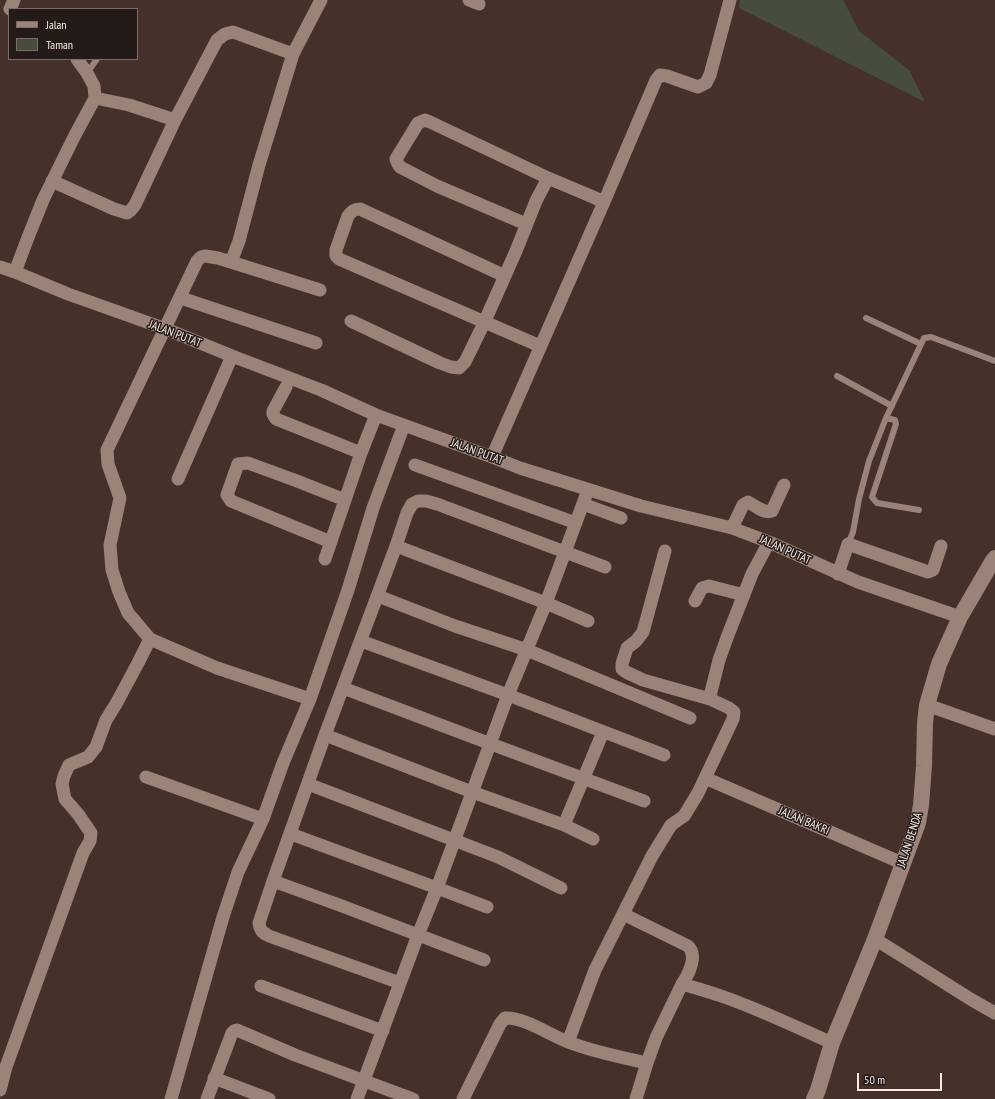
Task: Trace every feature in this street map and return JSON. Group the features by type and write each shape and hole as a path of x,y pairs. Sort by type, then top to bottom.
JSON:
{"street":[{"path":"231,262 293,54 321,0"},
{"path":"492,457 656,80 660,75 698,87 706,83 710,75 730,0"},
{"path":"52,181 114,209 127,213 135,205 175,120 218,40 224,34 233,32 242,34 293,54"},
{"path":"16,272 43,200 95,98 94,86 78,60"},
{"path":"95,98 128,105 175,120"},
{"path":"526,224 437,186 400,167 396,159 418,123 425,120 548,178 604,202"},
{"path":"351,321 440,363 459,368 465,362 484,323 536,201 548,178"},
{"path":"505,276 360,209 352,211 348,216 336,250 336,256 339,259 540,346"},
{"path":"310,700 217,668 150,639 128,613 112,570 110,545 120,498 108,464 107,450 166,329 197,261 201,257 205,256 231,262 320,290"},
{"name":"JALAN PUTAT","path":"0,267 16,272 68,294 166,329 302,383 376,415 588,490 640,506 732,528 769,542 858,582 960,617"},
{"path":"180,298 316,343"},
{"path":"178,478 232,356"},
{"path":"286,387 273,411 276,419 361,454"},
{"path":"325,559 376,415"},
{"path":"171,1099 223,918 238,872 263,819 283,763 310,700 348,590 373,508 404,425"},
{"path":"331,542 231,501 227,495 238,464 248,463 345,500"},
{"path":"415,465 576,523"},
{"path":"732,528 742,505 745,502 748,502 765,512 772,511 784,485"},
{"path":"357,1099 491,744 508,695 566,552 588,490"},
{"path":"400,983 269,936 262,933 259,928 259,924 325,735 378,596 407,513 412,504 418,501 426,501 437,504 605,567"},
{"path":"583,504 621,518"},
{"path":"710,698 710,692 719,660 752,574 769,542"},
{"path":"838,574 848,544 928,572 933,570 941,546"},
{"path":"396,546 546,603 588,621"},
{"path":"568,1042 595,970 652,856 671,825 684,816 705,778 733,719 734,712 710,698 643,680 622,669 627,648 636,641 643,632 664,551"},
{"name":"JALAN BENDA","path":"814,1099 832,1043 875,939 918,823 924,766 927,705 939,664 960,617 995,558"},
{"path":"695,601 702,588 709,586 744,595"},
{"path":"378,596 454,626 527,650 690,718"},
{"path":"0,1090 6,1066 83,853 90,841 90,833 78,814 65,799 62,784 64,776 69,765 88,757 96,748 106,720 150,639"},
{"path":"360,641 508,695 664,755"},
{"path":"343,688 644,801"},
{"path":"927,705 995,729"},
{"path":"564,825 603,732"},
{"path":"325,735 472,792 564,825 593,839"},
{"path":"146,777 263,819"},
{"name":"JALAN BAKRI","path":"705,778 902,863"},
{"path":"308,784 498,857 561,888"},
{"path":"290,834 487,907"},
{"path":"273,881 484,960"},
{"path":"623,914 688,946 692,949 693,954 687,977 682,984 656,1038 636,1099"},
{"path":"875,939 995,1013"},
{"path":"682,984 752,1007 832,1043"},
{"path":"261,986 383,1031"},
{"path":"463,1099 500,1024 505,1018 511,1017 568,1042 602,1054 647,1063"},
{"path":"207,1099 232,1033 234,1030 237,1030 295,1055 413,1099"},
{"path":"214,1078 269,1099"}],"lane":[{"path":"87,73 97,60"},
{"path":"866,318 921,344"},
{"path":"848,544 869,461 886,418 924,338 931,336 995,361"},
{"path":"837,376 892,406"},
{"path":"886,418 895,420 896,424 872,497 877,503 919,510"}],"green space":[{"path":"740,0 843,0 859,31 909,70 925,102 739,8"}]}
